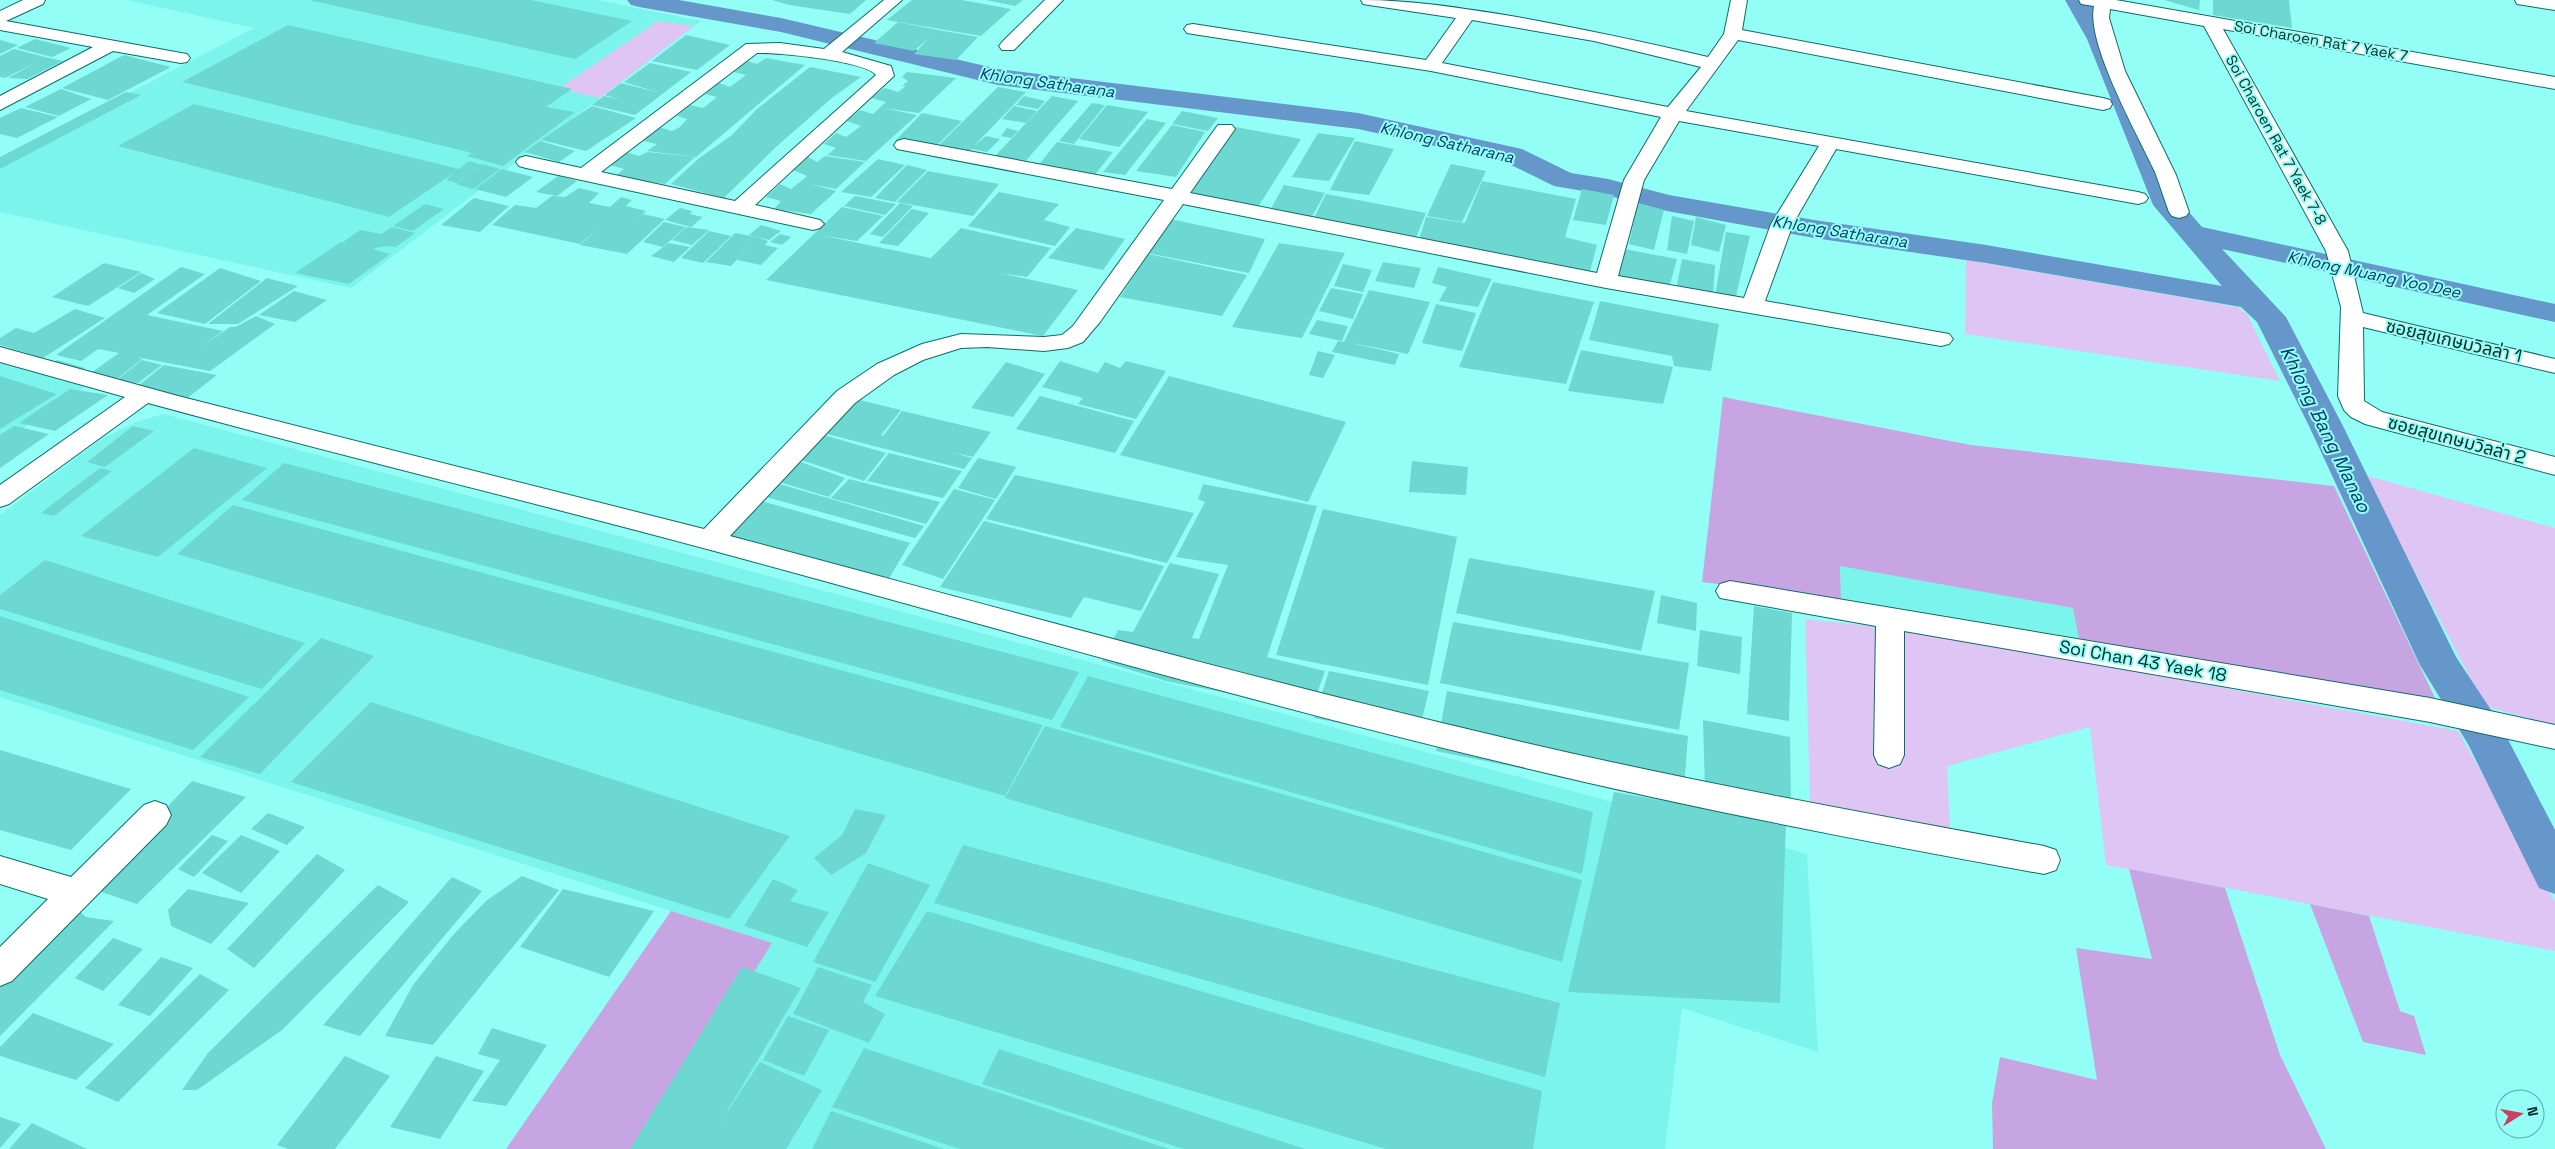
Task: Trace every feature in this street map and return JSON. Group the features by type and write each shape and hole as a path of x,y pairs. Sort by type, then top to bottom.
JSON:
{"street":[{"path":"0,17 37,0"},
{"path":"832,52 894,0"},
{"path":"1008,46 1055,0"},
{"path":"1369,0 1467,14 1594,36 1713,64"},
{"path":"1606,280 1634,180 1673,114 1713,64 1733,34 1739,0"},
{"path":"2523,0 2555,5"},
{"path":"2096,1 2116,71 2166,175 2179,212"},
{"name":"Soi Charoen Rat 7 Yaek 7","path":"2096,1 2555,83"},
{"path":"1431,66 1467,14"},
{"name":"Soi Charoen Rat 7 Yaek 7-8","path":"2210,21 2337,251 2352,307 2350,396 2353,404 2360,411"},
{"path":"0,25 181,58"},
{"path":"1193,29 1431,66 1673,114 2138,198"},
{"path":"1733,34 2103,104"},
{"path":"0,104 109,46"},
{"path":"586,174 752,48 769,46 832,52 880,67 886,73 740,208"},
{"path":"710,540 846,397 867,379 902,362 960,341 976,339 1055,343 1073,339 1092,317 1225,129"},
{"path":"1752,306 1782,224 1831,142"},
{"path":"904,145 1365,232 1606,280 1941,339"},
{"path":"526,162 813,224"},
{"name":"ซอยสุขเกษมวิลล่า 1","path":"2352,317 2555,366"},
{"path":"0,354 142,396 710,540 1240,684 1618,777 1799,814 2044,860"},
{"path":"0,498 142,396"},
{"name":"ซอยสุขเกษมวิลล่า 2","path":"2360,411 2408,429 2555,466"},
{"name":"Soi Chan 43 Yaek 18","path":"1730,591 2430,710 2555,737"},
{"path":"1889,755 1890,618"},
{"path":"0,970 155,815"},
{"path":"0,870 77,893"}],"shaded area":[{"path":"126,0 598,0 701,21 351,288 0,212 0,160 254,28"},
{"path":"658,21 694,26 600,98 569,91 571,89 561,87"},
{"path":"1966,260 2237,307 2247,314 2280,381 1965,334"},
{"path":"0,361 85,387 0,444"},
{"path":"1723,397 1971,445 2334,486 2435,698 2080,644 2073,608 1840,566 1841,600 1702,582"},
{"path":"164,414 1807,854 1818,1052 1682,1008 1665,1149 645,1149 772,943 0,697 0,515 103,438 136,422"},
{"path":"2364,475 2555,528 2555,726 2485,706"},
{"path":"1840,566 2074,608 2080,644 1841,600"},
{"path":"1805,619 1907,630 2458,731 2555,902 2555,951 2106,865 2090,727 1947,766 1950,830 1810,803"},
{"path":"2129,869 2225,888 2280,1055 2326,1149 1993,1149 1992,1103 2000,1057 2097,1080 2076,948 2152,959"},
{"path":"2310,904 2369,916 2400,1011 2414,1016 2426,1055 2363,1042"},
{"path":"671,911 772,943 645,1149 506,1149"}],"building":[{"path":"309,0 531,0 632,21 575,59"},
{"path":"772,0 866,0 850,14 789,5"},
{"path":"912,0 962,0 1011,9 981,36 887,20"},
{"path":"986,0 1023,0 1015,6"},
{"path":"2164,0 2200,0 2199,10"},
{"path":"2213,0 2289,0 2292,28 2213,15"},
{"path":"898,22 978,37 956,60 914,54 930,37 914,51 874,43"},
{"path":"288,25 572,89 546,107 575,112 503,166 467,156 472,153 182,82"},
{"path":"686,35 730,45 697,70 652,61"},
{"path":"35,39 71,48 52,57 17,48"},
{"path":"0,40 18,45 0,54"},
{"path":"14,49 63,61 27,79 8,78 37,62 5,78 0,77 0,56"},
{"path":"124,55 171,67 108,100 62,88"},
{"path":"766,58 805,65 696,157 647,151 657,144 643,141 659,127 672,131 680,127 687,119 677,116 690,105 703,108 717,97 705,94 719,83 730,87 746,75 734,72 747,61 757,64"},
{"path":"650,63 691,72 635,115 592,105 604,96 621,100 605,95 621,83 660,93 624,82"},
{"path":"810,67 861,77 833,97 777,146 724,198 671,184 698,159 732,135 757,109"},
{"path":"907,72 956,78 919,113 883,108 917,115 866,161 827,155 836,148 824,144 836,133 846,137 861,126 847,121 860,110 873,114 886,102 871,98 885,88 898,92 906,86 902,86 908,81 902,77"},
{"path":"998,87 1026,92 974,146 986,136 1000,139 987,152 972,149 967,154 936,148"},
{"path":"61,89 91,99 59,116 25,107"},
{"path":"126,92 141,95 0,169 0,157"},
{"path":"1024,96 1045,101 1038,109 1016,105"},
{"path":"1052,96 1078,101 1023,164 993,158"},
{"path":"1092,103 1105,105 1074,144 1059,141"},
{"path":"194,104 459,169 469,161 481,165 456,183 446,180 455,172 389,217 118,146"},
{"path":"1107,105 1148,112 1119,147 1079,139"},
{"path":"592,106 636,118 586,151 541,140"},
{"path":"1014,106 1037,111 1026,123 1002,119"},
{"path":"21,108 58,117 17,138 0,134 0,118"},
{"path":"1182,111 1218,118 1208,131 1172,124"},
{"path":"922,113 962,121 935,147 895,141"},
{"path":"1147,119 1166,123 1125,175 1103,172"},
{"path":"1172,125 1205,132 1176,177 1136,171"},
{"path":"1235,127 1301,139 1258,207 1187,195"},
{"path":"1007,128 1018,131 1011,138 1001,136"},
{"path":"1318,133 1355,138 1329,181 1292,177"},
{"path":"540,141 575,151 559,162 525,152"},
{"path":"1355,141 1394,149 1369,195 1330,190"},
{"path":"1057,142 1113,152 1093,177 1038,166"},
{"path":"626,152 639,156 648,152 695,157 665,184 615,176 624,169 610,165"},
{"path":"825,156 865,162 836,189 811,184 836,191 811,214 774,209 781,201 766,197 780,184 791,189 807,176 793,170 808,157 817,162"},
{"path":"878,159 905,165 871,197 841,192"},
{"path":"482,164 500,169 473,189 456,184"},
{"path":"1451,164 1486,171 1462,222 1427,216"},
{"path":"907,165 927,170 895,202 875,198"},
{"path":"502,169 533,177 506,197 475,189"},
{"path":"928,171 999,184 973,216 897,202"},
{"path":"558,176 577,181 557,196 536,192"},
{"path":"1482,181 1576,199 1565,237 1597,245 1589,275 1419,240 1426,217 1465,223"},
{"path":"1284,185 1325,193 1310,220 1269,212"},
{"path":"579,188 599,193 589,203 610,207 621,197 632,200 626,206 646,211 625,230 643,214 665,219 627,254 580,245 603,224 580,244 492,225 515,205 536,208 552,196 565,197"},
{"path":"1582,189 1614,195 1606,225 1573,220"},
{"path":"999,192 1059,204 1044,220 1070,227 1055,246 968,226"},
{"path":"1326,194 1426,213 1415,240 1313,220"},
{"path":"855,196 896,204 885,215 844,206"},
{"path":"474,198 509,206 480,232 441,225"},
{"path":"900,203 913,206 883,237 870,234"},
{"path":"1638,203 1664,210 1654,250 1629,244"},
{"path":"425,204 444,209 413,231 393,226"},
{"path":"842,207 883,216 857,241 820,235 931,258 961,228 1051,248 1027,277 1000,273 1078,290 1043,336 766,280"},
{"path":"680,208 692,211 690,214 703,217 691,227 665,220"},
{"path":"912,209 929,213 898,246 879,243"},
{"path":"1672,216 1694,221 1687,254 1667,250"},
{"path":"1696,217 1726,225 1719,252 1691,245"},
{"path":"1170,219 1265,239 1249,273 1147,253"},
{"path":"664,222 686,227 663,247 643,242"},
{"path":"761,225 781,231 769,240 749,235"},
{"path":"392,227 415,233 396,247 385,246 372,249 390,254 349,284 295,273 341,242 348,244 343,242 360,230 381,234"},
{"path":"687,227 709,230 692,245 672,240"},
{"path":"1076,228 1125,239 1103,270 1048,258"},
{"path":"709,231 731,236 703,263 681,258"},
{"path":"1726,232 1750,236 1735,300 1715,296"},
{"path":"735,233 757,237 768,241 765,245 778,248 761,265 737,260 751,244 731,266 706,262"},
{"path":"780,234 791,237 782,245 770,242"},
{"path":"669,243 690,247 674,262 651,256"},
{"path":"1279,243 1345,253 1302,338 1232,327"},
{"path":"1624,249 1677,259 1668,291 1618,280"},
{"path":"1148,254 1247,275 1222,316 1120,297"},
{"path":"1682,259 1715,265 1713,297 1676,290"},
{"path":"1383,262 1421,268 1414,288 1375,281"},
{"path":"104,263 141,272 88,306 52,297"},
{"path":"1343,264 1372,270 1363,292 1334,286"},
{"path":"181,267 205,274 147,315 223,331 200,348 230,327 236,327 256,316 275,324 210,371 136,357 142,359 117,379 91,373 119,353 98,349 81,361 56,355"},
{"path":"1438,267 1492,279 1478,307 1439,301 1447,287 1432,283"},
{"path":"220,268 261,281 205,324 157,313"},
{"path":"141,273 155,279 134,293 118,288"},
{"path":"267,278 298,286 238,324 208,324"},
{"path":"1493,282 1594,302 1566,384 1459,367"},
{"path":"1331,288 1363,294 1353,319 1319,311"},
{"path":"1369,290 1430,302 1408,354 1347,342 1399,354 1395,365 1332,352 1338,341 1344,342"},
{"path":"294,291 327,300 295,322 259,315"},
{"path":"1600,301 1719,324 1711,371 1674,366 1672,356 1589,340"},
{"path":"1436,304 1476,313 1462,351 1422,343"},
{"path":"75,309 105,318 43,358 0,345 0,338 16,328 34,333"},
{"path":"1317,320 1348,326 1342,341 1309,334"},
{"path":"1581,350 1673,367 1663,404 1568,391"},
{"path":"1318,351 1335,355 1323,378 1309,375"},
{"path":"57,360 85,368 68,380 40,372"},
{"path":"142,360 162,365 138,383 117,380"},
{"path":"1060,361 1098,373 1105,362 1120,368 1126,361 1166,371 1136,419 1078,404 1083,398 1042,387"},
{"path":"1006,362 1045,374 1013,417 971,408"},
{"path":"164,365 217,375 186,399 139,385"},
{"path":"0,376 57,394 0,429"},
{"path":"1169,376 1346,422 1308,502 1120,455"},
{"path":"70,389 108,395 55,431 19,423"},
{"path":"1040,396 1134,421 1115,453 1016,429"},
{"path":"851,398 901,410 881,435 883,436 902,411 991,432 973,457 950,452 972,458 964,469 823,433"},
{"path":"14,426 49,434 0,468 0,435"},
{"path":"133,426 154,431 105,467 87,462"},
{"path":"820,434 886,453 864,481 798,459"},
{"path":"194,448 267,468 158,557 81,536"},
{"path":"889,453 962,471 943,498 867,481"},
{"path":"978,458 1016,467 996,499 958,488"},
{"path":"795,460 845,478 829,497 776,481"},
{"path":"1412,461 1468,467 1466,495 1409,492"},
{"path":"284,463 1079,672 1052,720 242,500"},
{"path":"100,468 112,471 54,516 41,513"},
{"path":"1015,475 1194,513 1167,563 986,519"},
{"path":"849,479 940,502 926,524 831,498"},
{"path":"776,483 924,526 915,538 766,497"},
{"path":"1203,484 1317,506 1267,657 1325,671 1315,699 1252,698 1166,681 1102,661 1118,630 1133,632 1170,563 1219,574 1192,638 1199,639 1228,565 1176,557 1205,502 1198,499"},
{"path":"954,489 995,500 943,579 902,565"},
{"path":"758,500 910,543 888,580 726,536"},
{"path":"233,505 1043,725 1005,796 177,554"},
{"path":"1323,509 1457,537 1428,685 1276,655"},
{"path":"984,521 1164,566 1141,611 1084,597 1071,618 940,587"},
{"path":"1469,558 1655,591 1641,651 1456,613"},
{"path":"45,560 305,643 262,689 0,609 0,595"},
{"path":"1661,595 1697,603 1696,631 1657,623"},
{"path":"1754,606 1792,613 1789,721 1747,714"},
{"path":"0,616 249,697 193,750 0,690"},
{"path":"1453,622 1689,663 1679,730 1440,683"},
{"path":"1700,630 1742,637 1740,674 1697,666"},
{"path":"321,638 374,656 260,774 200,757"},
{"path":"1329,671 1429,691 1417,739 1314,718"},
{"path":"1088,676 1593,812 1582,874 1060,727"},
{"path":"1447,691 1688,736 1683,801 1436,751"},
{"path":"371,702 790,836 729,919 291,782"},
{"path":"1703,720 1790,737 1791,802 1705,790"},
{"path":"1045,726 1582,880 1562,962 1005,798"},
{"path":"0,750 131,789 71,850 0,830"},
{"path":"192,781 246,797 137,904 90,888"},
{"path":"1614,792 1786,822 1780,1003 1568,992"},
{"path":"855,809 886,815 866,853 831,875 814,858 842,835"},
{"path":"268,813 305,827 287,845 251,829"},
{"path":"212,835 228,841 194,877 178,869"},
{"path":"241,835 280,851 241,893 202,873"},
{"path":"963,845 1560,1003 1545,1077 934,903"},
{"path":"317,854 345,870 254,968 227,949"},
{"path":"868,863 930,885 875,982 813,962"},
{"path":"522,876 559,890 433,1045 385,1036 413,985 453,935 486,901"},
{"path":"452,877 482,891 360,1036 323,1025"},
{"path":"773,879 798,890 790,901 829,912 807,947 744,926"},
{"path":"378,885 409,902 282,1030 197,1090 182,1090 208,1053"},
{"path":"188,889 249,903 211,944 171,926 168,910"},
{"path":"563,889 654,911 609,977 520,947"},
{"path":"72,905 86,917 114,921 0,1036 0,972"},
{"path":"927,911 1542,1091 1533,1149 1386,1149 875,996"},
{"path":"113,938 143,949 103,991 75,978"},
{"path":"161,957 193,968 150,1016 118,1005"},
{"path":"742,967 801,988 720,1123 760,1062 822,1090 786,1149 630,1149"},
{"path":"818,967 872,985 863,1002 885,1014 869,1043 793,1014"},
{"path":"200,974 229,990 118,1102 85,1088"},
{"path":"33,1013 114,1044 76,1080 0,1056 0,1047"},
{"path":"788,1016 829,1030 804,1076 763,1060"},
{"path":"492,1028 547,1045 506,1106 472,1101 500,1060 478,1054"},
{"path":"864,1048 1169,1149 960,1149 832,1107"},
{"path":"999,1049 1305,1149 1184,1149 982,1084"},
{"path":"345,1056 390,1076 335,1149 288,1149 277,1145"},
{"path":"436,1056 484,1071 440,1139 390,1127"},
{"path":"831,1111 944,1149 812,1149"},
{"path":"0,1117 21,1124 0,1148"},
{"path":"32,1123 87,1149 9,1149"}],"waterway":[{"name":"Khlong Satharana","path":"639,0 781,25 998,77 1358,121 1512,155 1564,180 1608,187 1667,203 1814,229 1986,254 2251,300"},
{"name":"Khlong Bang Manao","path":"2077,0 2099,39 2167,205 2251,300"},
{"name":"Khlong Muang Yoo Dee","path":"2193,234 2555,313"},
{"name":"Khlong Bang Manao","path":"2251,300 2270,317 2326,426 2440,665 2484,734 2555,874"}]}
